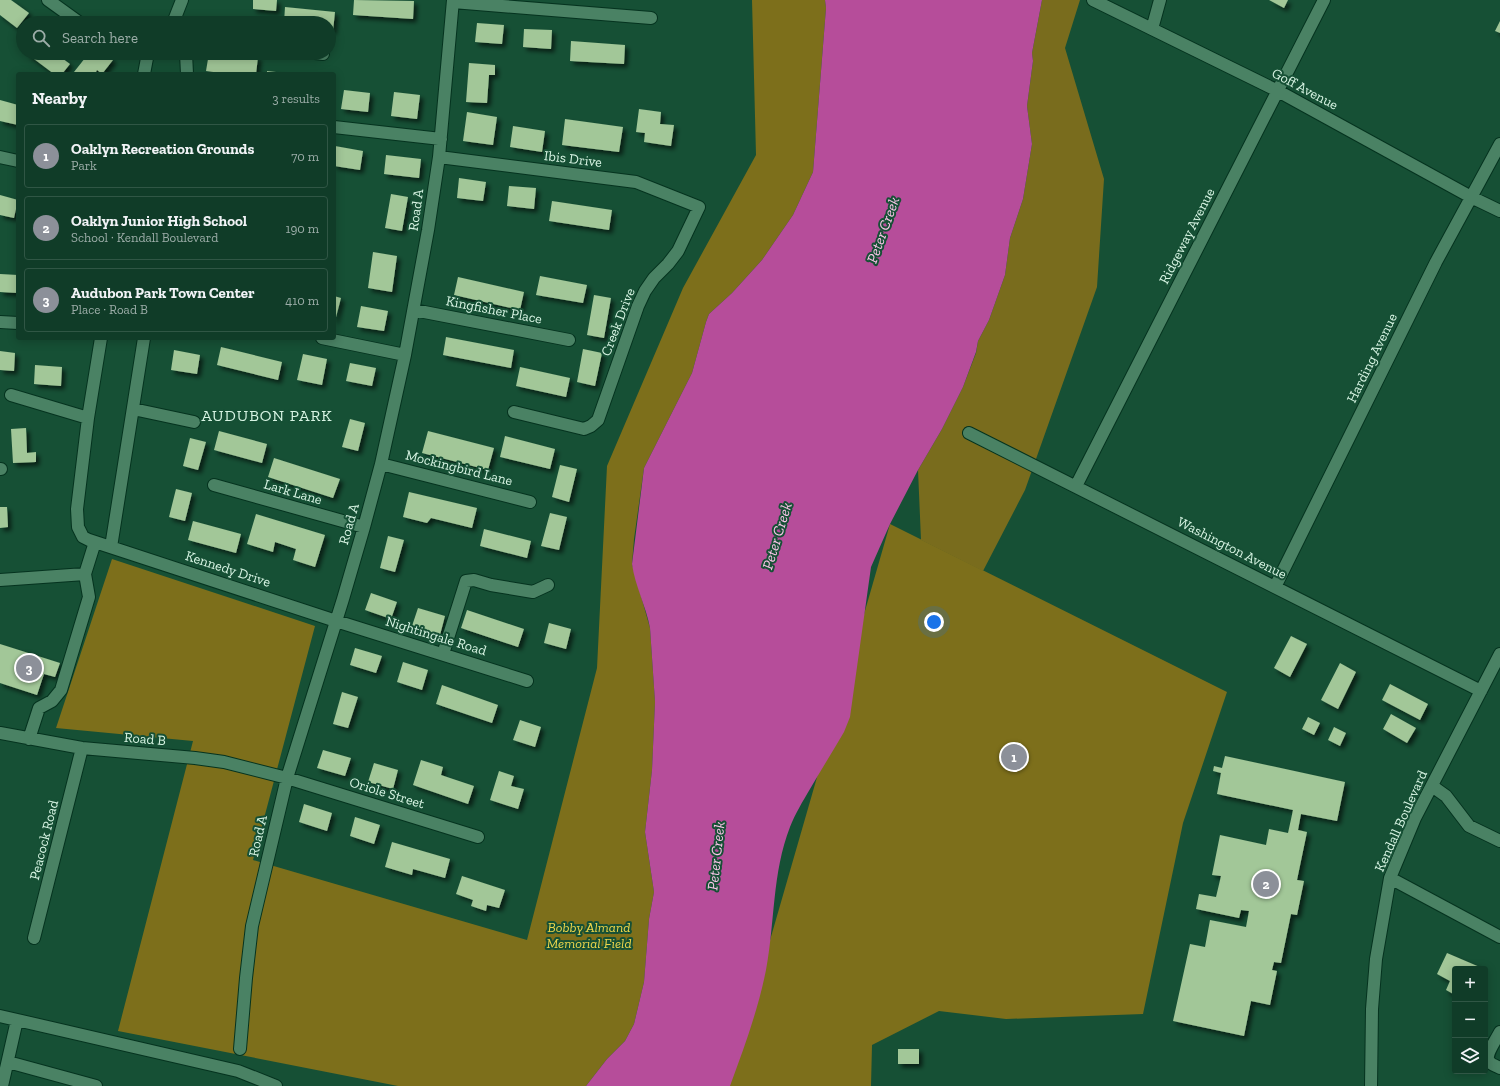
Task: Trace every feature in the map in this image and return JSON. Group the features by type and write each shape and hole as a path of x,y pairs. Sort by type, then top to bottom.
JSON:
{"street":[{"path":"48,0 70,16"},
{"path":"176,16 182,0"},
{"name":"Goff Avenue","path":"1093,0 1278,91 1500,211"},
{"path":"1152,28 1160,0"},
{"name":"Ridgeway Avenue","path":"1076,486 1324,0"},
{"path":"453,1 651,18"},
{"name":"Road A","path":"240,1049 252,926 287,778 364,527 381,464 405,355 428,230 441,139 453,1"},
{"path":"144,72 147,60"},
{"path":"186,72 187,60"},
{"path":"336,126 441,139"},
{"name":"Harding Avenue","path":"1274,587 1436,262 1500,144"},
{"path":"0,157 16,161"},
{"name":"Ibis Drive","path":"438,157 636,182 699,207"},
{"name":"Creek Drive","path":"514,412 584,429 591,426 598,420 638,306 645,291 654,278 678,251 699,207"},
{"name":"Kingfisher Place","path":"414,310 569,340"},
{"path":"0,322 16,323"},
{"name":"Kennedy Drive","path":"101,340 88,418 76,520 83,537 336,621"},
{"path":"111,547 144,340"},
{"path":"332,340 405,355"},
{"path":"11,395 88,418"},
{"path":"133,409 194,422"},
{"name":"Washington Avenue","path":"969,433 1481,691"},
{"name":"Mockingbird Lane","path":"381,464 530,502"},
{"name":"Lark Lane","path":"214,485 364,527"},
{"path":"30,739 39,708 52,701 61,690 89,597 85,574 95,542"},
{"path":"0,580 85,574"},
{"path":"443,654 466,581 474,580 492,585 533,592 548,585"},
{"name":"Nightingale Road","path":"336,621 527,681"},
{"name":"Kendall Boulevard","path":"1371,1086 1372,1009 1376,959 1390,878 1415,818 1500,654"},
{"name":"Road B","path":"0,733 82,748 224,762 287,778"},
{"name":"Peacock Road","path":"34,938 82,748"},
{"name":"Oriole Street","path":"287,778 478,837"},
{"path":"1432,786 1446,796 1469,826 1500,841"},
{"path":"1390,878 1500,937"},
{"path":"0,1016 238,1071 276,1086"},
{"path":"2,1086 17,1020"},
{"path":"1500,1032 1490,1050 1488,1058 1490,1063 1500,1068"},
{"path":"8,1062 96,1086"}],"green space":[{"name":"Bobby Almand Memorial Field","path":"752,0 825,0 826,8 813,172 793,215 762,260 732,293 709,314 692,373 644,468 632,564 650,628 655,702 652,770 645,832 654,892 649,919 644,982 634,1024 625,1041 607,1059 586,1086 398,1086 118,1031 193,741 56,728 112,559 315,626 253,860 527,940 597,668 607,466 683,288 756,155"},
{"path":"890,524 1227,692 1183,823 1143,1014 1006,1019 939,1011 872,1045 871,1086 728,1086"}],"shaded area":[{"path":"1042,0 1080,0 1065,48 1104,179 1097,287 1025,490 983,571 921,540 918,470 942,429 963,387 976,353 978,341 989,320 1005,275 1010,238 1023,199 1032,144 1027,106 1033,61 1032,53"}],"water":[{"name":"Peter Creek","path":"825,0 1042,0 1032,53 1033,61 1027,106 1032,144 1023,199 1010,238 1005,275 989,320 978,341 976,352 963,387 942,429 918,470 890,524 871,567 850,717 844,732 797,812 784,844 777,880 769,952 763,985 750,1029 730,1086 586,1086 607,1059 625,1041 634,1024 644,982 649,919 654,892 645,832 652,770 655,702 650,628 632,564 644,468 692,373 709,314 732,293 762,260 793,215 813,172 826,8"}],"building":[{"path":"0,0 11,0 29,13 27,16 16,16 16,27 0,15"},
{"path":"253,0 277,0 276,11 253,9"},
{"path":"354,0 414,1 413,19 353,15"},
{"path":"1269,0 1288,0 1284,8"},
{"path":"285,7 335,12 335,16 284,16"},
{"path":"1500,21 1500,33 1495,31"},
{"path":"477,23 504,25 502,44 475,42"},
{"path":"524,29 552,30 551,49 523,47"},
{"path":"571,41 625,45 624,64 570,61"},
{"path":"35,60 65,60 70,64 64,72 51,72"},
{"path":"83,60 113,60 104,72 97,70 96,72 74,72"},
{"path":"208,60 258,60 256,72 206,71"},
{"path":"469,63 495,65 495,75 489,75 487,103 466,102"},
{"path":"344,90 370,93 368,112 341,109"},
{"path":"394,92 420,95 417,119 391,116"},
{"path":"0,100 16,104 16,125 0,121"},
{"path":"639,109 661,112 660,124 674,125 671,146 644,142 645,133 636,132"},
{"path":"467,112 497,117 493,145 463,141"},
{"path":"565,119 623,127 619,152 562,145"},
{"path":"513,126 545,131 542,152 510,147"},
{"path":"336,146 363,151 360,170 336,166"},
{"path":"386,155 421,159 419,178 384,174"},
{"path":"459,178 486,182 483,201 457,198"},
{"path":"509,186 536,188 534,209 507,206"},
{"path":"391,194 408,197 402,231 385,228"},
{"path":"0,195 16,199 14,218 0,215"},
{"path":"552,201 612,210 609,230 549,221"},
{"path":"373,252 397,256 392,292 368,288"},
{"path":"0,274 16,275 16,293 0,292"},
{"path":"540,276 587,285 583,303 536,295"},
{"path":"458,277 524,292 520,310 454,295"},
{"path":"594,295 611,298 604,338 587,335"},
{"path":"336,297 341,298 336,317"},
{"path":"361,306 388,311 384,331 357,327"},
{"path":"446,337 514,350 511,368 443,355"},
{"path":"221,347 282,362 278,380 217,365"},
{"path":"583,349 602,353 595,386 577,382"},
{"path":"174,350 200,355 197,374 171,370"},
{"path":"0,351 15,353 14,371 0,370"},
{"path":"303,354 327,359 322,385 297,380"},
{"path":"350,363 376,368 372,386 346,381"},
{"path":"35,365 62,367 61,386 34,384"},
{"path":"520,367 570,378 566,397 516,386"},
{"path":"350,419 365,423 358,451 342,447"},
{"path":"26,428 27,453 36,452 36,462 13,463 11,429"},
{"path":"219,431 267,444 262,463 214,450"},
{"path":"428,431 494,448 488,470 422,453"},
{"path":"505,436 555,449 550,469 500,457"},
{"path":"190,438 206,442 198,470 183,466"},
{"path":"274,458 340,479 333,498 268,477"},
{"path":"560,465 577,469 569,502 552,497"},
{"path":"176,489 192,493 185,521 169,517"},
{"path":"409,492 477,508 472,528 431,518 427,523 403,517"},
{"path":"0,507 7,507 8,527 0,528"},
{"path":"550,513 567,517 559,550 541,546"},
{"path":"256,514 325,535 315,567 293,560 296,549 275,542 273,552 247,544"},
{"path":"193,521 241,534 236,553 188,540"},
{"path":"484,529 531,541 527,558 480,546"},
{"path":"388,536 404,540 395,572 380,568"},
{"path":"371,593 397,602 391,619 365,610"},
{"path":"418,608 445,616 440,635 412,626"},
{"path":"467,610 524,629 518,647 461,628"},
{"path":"549,623 571,629 566,649 544,643"},
{"path":"1291,636 1307,644 1290,677 1274,668"},
{"path":"0,644 60,663 55,677 44,674 37,695 0,683"},
{"path":"355,648 382,656 376,673 350,665"},
{"path":"403,662 428,670 422,690 397,682"},
{"path":"1340,663 1356,672 1338,709 1321,700"},
{"path":"1390,684 1428,704 1420,720 1382,700"},
{"path":"442,685 498,705 492,723 436,704"},
{"path":"342,692 358,697 348,728 333,724"},
{"path":"1391,714 1416,728 1407,743 1383,729"},
{"path":"1308,717 1320,723 1314,735 1302,729"},
{"path":"520,720 541,727 535,747 513,740"},
{"path":"1334,727 1346,733 1340,746 1328,740"},
{"path":"323,750 351,758 345,776 317,768"},
{"path":"1225,756 1345,782 1337,821 1301,814 1298,830 1307,832 1297,880 1304,881 1297,915 1291,914 1281,963 1274,962 1272,970 1277,971 1270,1005 1251,1001 1244,1036 1173,1021 1190,944 1205,947 1210,920 1246,927 1249,911 1241,910 1239,918 1196,909 1199,894 1216,897 1221,876 1212,875 1220,835 1266,845 1269,829 1288,833 1293,810 1217,794 1221,773 1213,771 1214,766 1222,768"},
{"path":"421,760 443,767 441,775 474,786 468,804 413,785"},
{"path":"374,763 398,770 393,789 368,782"},
{"path":"499,771 514,776 511,786 524,789 518,809 490,800"},
{"path":"304,804 332,813 327,831 299,822"},
{"path":"355,817 380,825 374,844 350,836"},
{"path":"392,842 450,859 445,878 413,869 412,875 385,867"},
{"path":"462,876 505,890 499,908 487,905 486,911 471,906 473,900 456,894"},
{"path":"1447,953 1477,966 1452,966 1452,993 1446,990 1450,981 1437,974"},
{"path":"898,1049 919,1049 919,1064 898,1064"}],"place":[{"name":"Audubon Park Town Center","path":"29,668"},
{"name":"Oaklyn Recreation Grounds","path":"1014,757"},
{"name":"Oaklyn Junior High School","path":"1266,884"}],"district":[{"name":"AUDUBON PARK","path":"267,415"}]}
